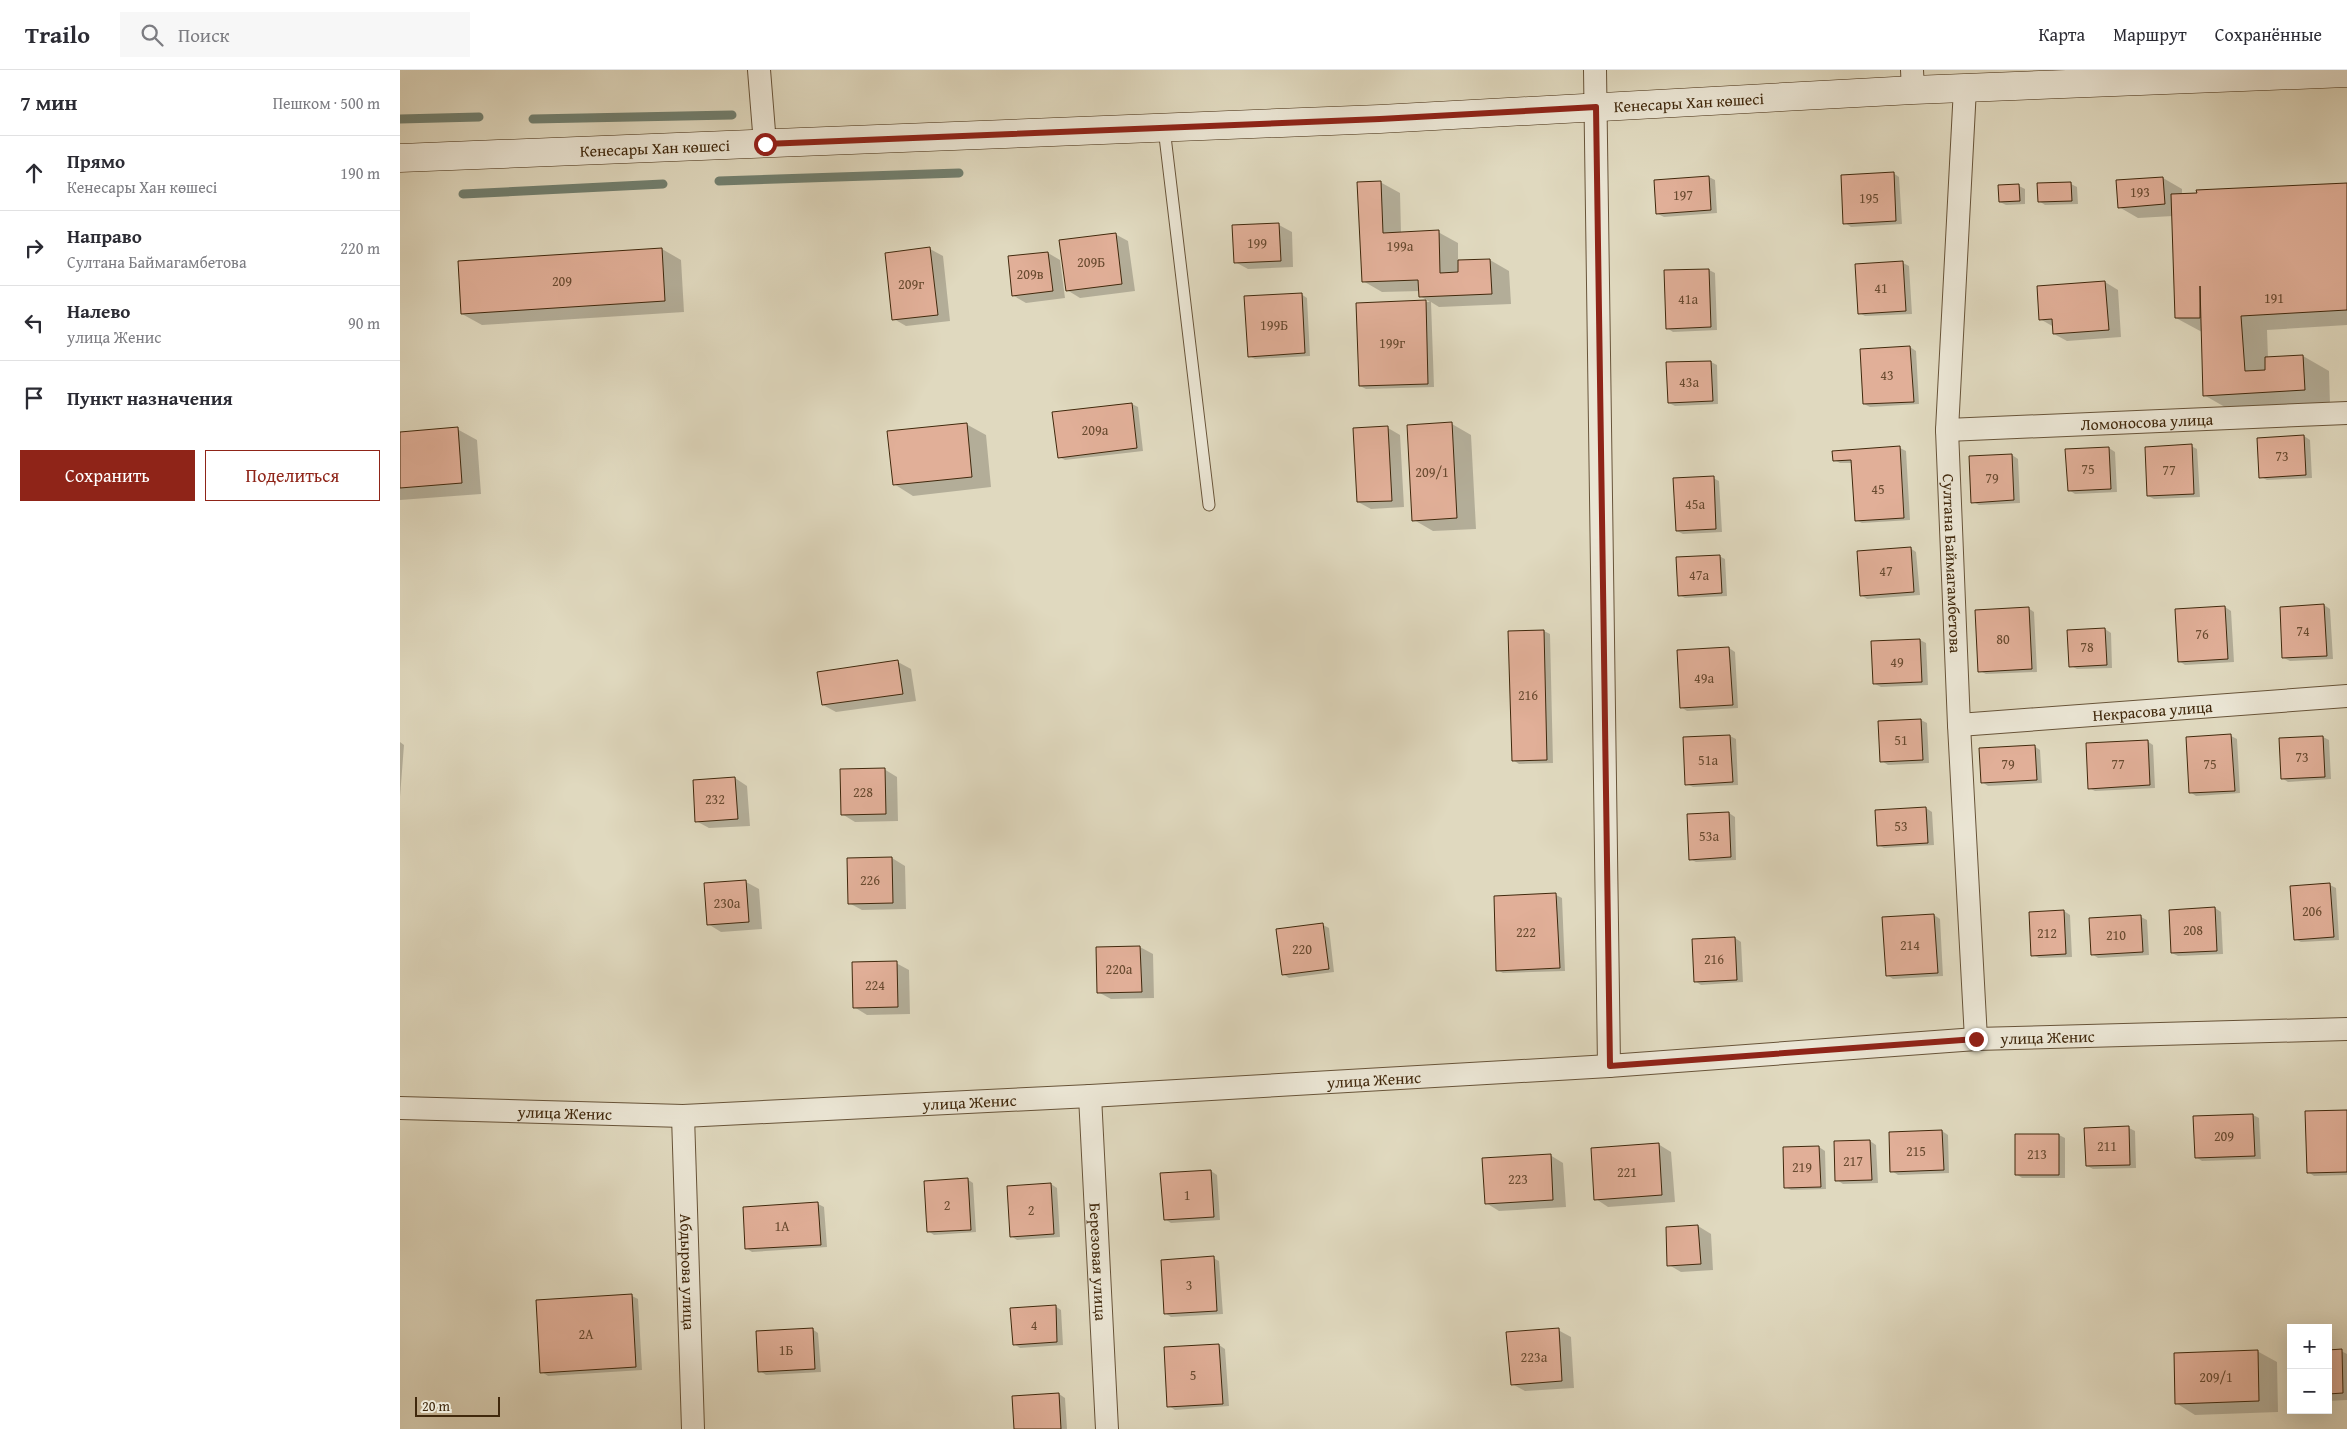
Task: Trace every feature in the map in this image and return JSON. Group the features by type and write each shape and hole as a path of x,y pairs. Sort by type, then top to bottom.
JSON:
{"main road":[{"name":"Кенесары Хан көшесі","path":"400,158 1164,128 1596,107 1913,80 1965,88 2347,73"}],"street":[{"path":"759,70 765,144"},
{"path":"1595,70 1610,1066"},
{"name":"Султана Баймагамбетова","path":"1965,88 1946,430 1958,725 1976,1039"},
{"name":"Ломоносова улица","path":"1946,430 2347,413"},
{"name":"Некрасова улица","path":"1958,725 2347,696"},
{"name":"улица Женис","path":"400,1108 682,1116 1090,1096 1610,1066 1976,1039 2347,1029"},
{"name":"Березовая улица","path":"1090,1096 1107,1429"},
{"name":"Абдырова улица","path":"682,1116 692,1429"}],"lane":[{"path":"1164,128 1209,505"}],"building":[{"path":"1894,172 1896,221 1843,224 1841,175"},
{"path":"1709,176 1711,210 1656,214 1654,180"},
{"path":"2163,177 2165,204 2118,208 2116,180"},
{"path":"1381,181 1383,233 1439,230 1440,273 1458,272 1458,260 1490,259 1492,294 1419,297 1418,280 1362,282 1357,182"},
{"path":"2071,182 2072,201 2038,202 2037,183"},
{"path":"2347,183 2347,310 2241,316 2245,371 2265,370 2265,357 2303,355 2305,390 2203,396 2200,286 2200,318 2175,318 2171,194 2197,193 2196,190"},
{"path":"2019,184 2020,201 1999,202 1998,185"},
{"path":"1279,223 1281,261 1234,263 1232,225"},
{"path":"1116,233 1122,284 1066,291 1059,240"},
{"path":"930,247 938,315 892,320 885,253"},
{"path":"662,248 665,301 461,314 458,261"},
{"path":"1048,252 1053,291 1012,296 1008,256"},
{"path":"1903,261 1906,311 1858,314 1855,264"},
{"path":"1709,269 1711,327 1666,329 1664,270"},
{"path":"2105,281 2109,330 2053,334 2052,319 2039,320 2037,286"},
{"path":"1302,293 1305,353 1248,357 1244,296"},
{"path":"1426,300 1428,384 1359,386 1356,303"},
{"path":"1910,346 1914,402 1863,404 1860,349"},
{"path":"1711,361 1713,401 1668,403 1666,362"},
{"path":"1132,403 1137,448 1058,458 1052,412"},
{"path":"1452,422 1457,518 1412,521 1407,425"},
{"path":"967,423 972,477 893,485 887,431"},
{"path":"1388,426 1392,501 1357,502 1353,428"},
{"path":"458,427 462,483 400,488 400,432"},
{"path":"2304,435 2306,475 2259,478 2257,438"},
{"path":"2192,444 2194,494 2147,496 2145,447"},
{"path":"1900,446 1904,518 1855,521 1851,460 1833,461 1832,451"},
{"path":"2109,447 2111,489 2068,491 2065,449"},
{"path":"2012,454 2014,500 1971,503 1969,456"},
{"path":"1714,476 1716,529 1676,531 1673,478"},
{"path":"1911,547 1914,592 1860,596 1857,551"},
{"path":"1720,555 1722,593 1678,596 1676,557"},
{"path":"2324,604 2327,656 2282,658 2280,607"},
{"path":"2225,606 2228,659 2178,662 2175,609"},
{"path":"2029,607 2032,669 1978,672 1975,610"},
{"path":"2105,628 2107,665 2069,667 2067,630"},
{"path":"1544,630 1547,760 1512,761 1508,631"},
{"path":"1920,639 1922,682 1873,684 1871,641"},
{"path":"1729,647 1733,705 1680,708 1677,650"},
{"path":"898,660 903,694 822,705 817,672"},
{"path":"1921,719 1923,760 1880,762 1878,721"},
{"path":"2231,734 2235,791 2189,793 2186,737"},
{"path":"1730,735 1733,782 1685,785 1683,737"},
{"path":"2323,736 2325,777 2281,779 2279,738"},
{"path":"2148,740 2150,785 2088,789 2086,743"},
{"path":"2035,745 2037,780 1981,783 1979,748"},
{"path":"885,768 886,814 841,815 840,769"},
{"path":"735,777 738,819 695,822 693,780"},
{"path":"1926,807 1928,843 1877,846 1875,810"},
{"path":"1729,812 1731,857 1689,860 1687,814"},
{"path":"892,857 893,903 848,904 847,858"},
{"path":"746,880 749,922 707,925 704,883"},
{"path":"2330,883 2334,937 2294,940 2290,886"},
{"path":"1556,893 1560,968 1496,971 1494,896"},
{"path":"2215,907 2217,951 2171,953 2169,910"},
{"path":"2064,910 2066,954 2031,956 2029,912"},
{"path":"1934,914 1938,973 1886,976 1882,917"},
{"path":"2141,915 2143,952 2091,955 2089,918"},
{"path":"1323,923 1329,969 1282,975 1276,929"},
{"path":"1735,937 1737,980 1694,982 1692,939"},
{"path":"1140,946 1142,992 1097,993 1096,947"},
{"path":"897,961 898,1007 853,1008 852,962"},
{"path":"2347,1110 2347,1172 2307,1173 2305,1111"},
{"path":"2253,1114 2255,1156 2195,1158 2193,1116"},
{"path":"2129,1126 2130,1165 2086,1166 2084,1128"},
{"path":"1942,1130 1944,1170 1890,1172 1889,1132"},
{"path":"2015,1134 2059,1134 2059,1175 2015,1175"},
{"path":"1870,1140 1872,1180 1835,1181 1834,1141"},
{"path":"1659,1143 1662,1195 1594,1200 1591,1148"},
{"path":"1819,1146 1821,1187 1784,1188 1783,1147"},
{"path":"1551,1154 1553,1200 1485,1204 1482,1158"},
{"path":"1211,1170 1214,1217 1164,1220 1160,1173"},
{"path":"968,1178 971,1230 927,1232 924,1181"},
{"path":"1051,1183 1054,1234 1010,1237 1007,1186"},
{"path":"818,1202 821,1245 745,1249 743,1207"},
{"path":"1698,1225 1701,1264 1667,1266 1666,1227"},
{"path":"1214,1256 1217,1311 1164,1314 1161,1260"},
{"path":"632,1294 636,1367 540,1373 536,1300"},
{"path":"1056,1305 1057,1342 1013,1345 1010,1308"},
{"path":"813,1328 815,1369 758,1372 756,1331"},
{"path":"1559,1328 1562,1381 1511,1385 1506,1332"},
{"path":"1219,1344 1223,1404 1167,1407 1164,1347"},
{"path":"2342,1349 2343,1393 2332,1394 2332,1350"},
{"path":"2258,1350 2259,1401 2175,1404 2174,1353"},
{"path":"1059,1393 1061,1429 1014,1429 1012,1396"}],"waterway":[{"path":"533,119 732,115"},
{"path":"400,119 479,117"},
{"path":"719,181 959,173"},
{"path":"463,194 663,184"}],"route":[{"path":"765,144 1380,119 1596,107 1610,1066 1976,1039"}]}
